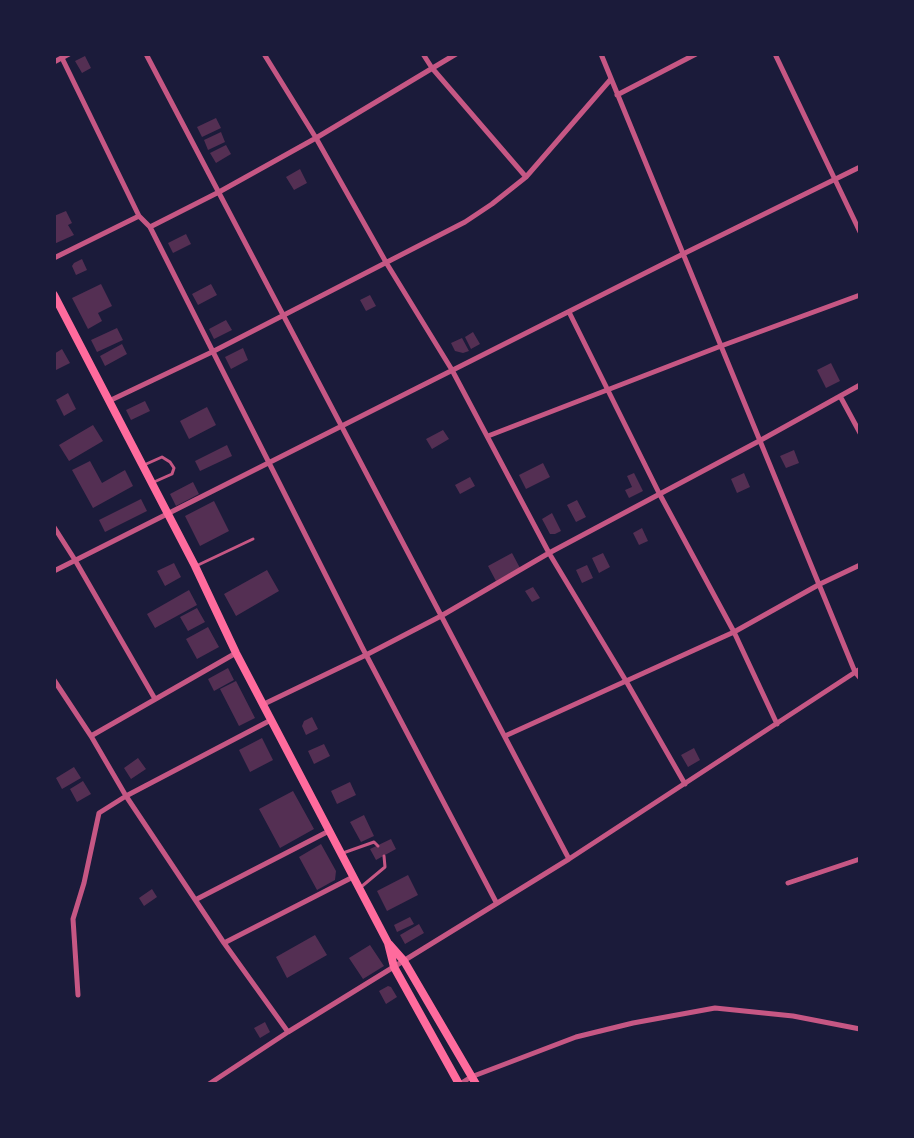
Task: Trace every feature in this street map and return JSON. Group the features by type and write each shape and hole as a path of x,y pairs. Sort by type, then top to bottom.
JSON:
{"main road":[{"path":"54,295 195,566 236,653 328,831 388,943 404,961 473,1081"},
{"path":"388,943 394,967 460,1084"}],"street":[{"path":"54,62 69,54"},
{"path":"146,54 569,859"},
{"path":"264,54 452,370 549,553 685,784"},
{"path":"423,54 432,68 526,177"},
{"path":"150,227 316,138 456,54"},
{"path":"601,54 682,254 860,678"},
{"path":"617,95 696,54"},
{"path":"775,54 860,232"},
{"path":"62,58 139,216 150,227 366,655 496,902"},
{"path":"109,401 212,352 465,222 526,177 611,79"},
{"path":"54,571 682,254 860,167"},
{"path":"54,258 139,216"},
{"path":"488,436 722,346 860,296"},
{"path":"569,312 659,493 734,632 777,724"},
{"path":"264,704 441,616 549,553 860,385"},
{"path":"840,396 860,434"},
{"path":"54,527 155,699"},
{"path":"505,736 734,632 820,584 860,565"},
{"path":"91,736 236,653"},
{"path":"209,1084 496,902 569,859 857,670"},
{"path":"54,680 91,736 126,796 224,942 288,1032"},
{"path":"78,995 73,919 84,884 99,813 126,796 271,720"},
{"path":"197,899 328,831"},
{"path":"788,883 860,859"},
{"path":"224,942 354,878"},
{"path":"460,1084 473,1081 576,1037 633,1023 715,1008 793,1016 860,1029"}],"lane":[{"path":"142,466 162,457 174,468 172,474 151,483"},
{"path":"195,566 253,539"},
{"path":"341,853 374,842 378,846"},
{"path":"359,889 386,867 384,856"}],"building":[{"path":"85,56 91,68 82,73 75,61"},
{"path":"216,118 221,128 202,137 197,127"},
{"path":"221,132 225,142 208,150 204,140"},
{"path":"226,145 231,154 216,163 210,153"},
{"path":"300,169 307,183 294,190 286,177"},
{"path":"66,211 72,223 68,225 74,235 54,244 54,216"},
{"path":"186,234 191,244 173,253 168,243"},
{"path":"82,259 87,270 76,275 72,266"},
{"path":"101,284 112,306 98,313 102,321 88,329 72,298"},
{"path":"211,284 217,295 198,305 192,294"},
{"path":"370,295 376,306 366,311 360,300"},
{"path":"226,320 232,330 214,339 209,329"},
{"path":"117,328 123,340 97,352 91,340"},
{"path":"473,332 480,344 471,349 465,337"},
{"path":"462,338 469,351 463,353 455,351 451,343"},
{"path":"122,344 127,354 105,366 100,356"},
{"path":"243,348 248,360 231,369 225,357"},
{"path":"62,349 70,363 54,371 54,354"},
{"path":"831,363 840,381 826,388 817,370"},
{"path":"68,393 76,409 64,416 56,400"},
{"path":"145,401 150,411 131,420 126,410"},
{"path":"207,407 216,425 189,439 180,421"},
{"path":"93,425 103,441 69,461 59,445"},
{"path":"443,430 449,439 432,449 426,439"},
{"path":"227,445 232,456 200,471 195,461"},
{"path":"794,450 799,463 786,468 780,456"},
{"path":"90,461 102,483 125,470 133,486 93,508 72,470"},
{"path":"543,463 550,477 526,489 519,475"},
{"path":"634,473 643,491 629,498 625,490 632,487 627,476"},
{"path":"744,473 750,487 737,493 731,479"},
{"path":"470,477 475,486 460,494 455,485"},
{"path":"193,482 199,494 176,506 170,494"},
{"path":"141,499 147,511 105,532 99,520"},
{"path":"577,500 586,517 576,522 567,505"},
{"path":"214,501 229,531 200,546 185,516"},
{"path":"552,513 561,531 555,534 550,534 542,519"},
{"path":"642,528 648,541 639,545 633,533"},
{"path":"512,553 520,568 496,581 488,566"},
{"path":"603,553 610,567 599,573 592,558"},
{"path":"174,563 181,577 165,586 157,571"},
{"path":"587,565 593,578 582,583 576,570"},
{"path":"267,570 279,591 236,616 224,594"},
{"path":"533,587 540,598 532,602 525,591"},
{"path":"189,590 197,605 155,628 147,614"},
{"path":"197,608 205,622 188,631 180,617"},
{"path":"208,627 219,647 197,659 186,639"},
{"path":"228,668 234,680 214,691 208,679"},
{"path":"236,681 255,718 239,726 220,689"},
{"path":"312,717 318,729 306,735 302,726 304,721"},
{"path":"262,738 273,760 250,772 239,750"},
{"path":"324,744 330,756 314,764 308,751"},
{"path":"694,748 700,760 688,767 681,755"},
{"path":"138,758 146,769 131,779 124,768"},
{"path":"74,767 81,778 62,789 56,778"},
{"path":"83,781 91,794 77,802 70,789"},
{"path":"350,782 356,795 337,804 331,791"},
{"path":"293,791 314,829 280,848 259,809"},
{"path":"364,815 374,836 361,842 350,822"},
{"path":"391,839 396,849 376,860 370,849"},
{"path":"321,844 336,871 335,880 317,890 299,857"},
{"path":"408,875 418,895 387,911 377,891"},
{"path":"152,889 157,897 144,906 139,898"},
{"path":"410,917 414,924 397,932 394,925"},
{"path":"419,924 424,933 405,944 400,935"},
{"path":"315,935 327,955 287,978 276,957"},
{"path":"370,945 384,966 363,979 349,958"},
{"path":"388,986 397,997 386,1004 379,991"},
{"path":"265,1022 270,1032 260,1038 254,1028"}]}
